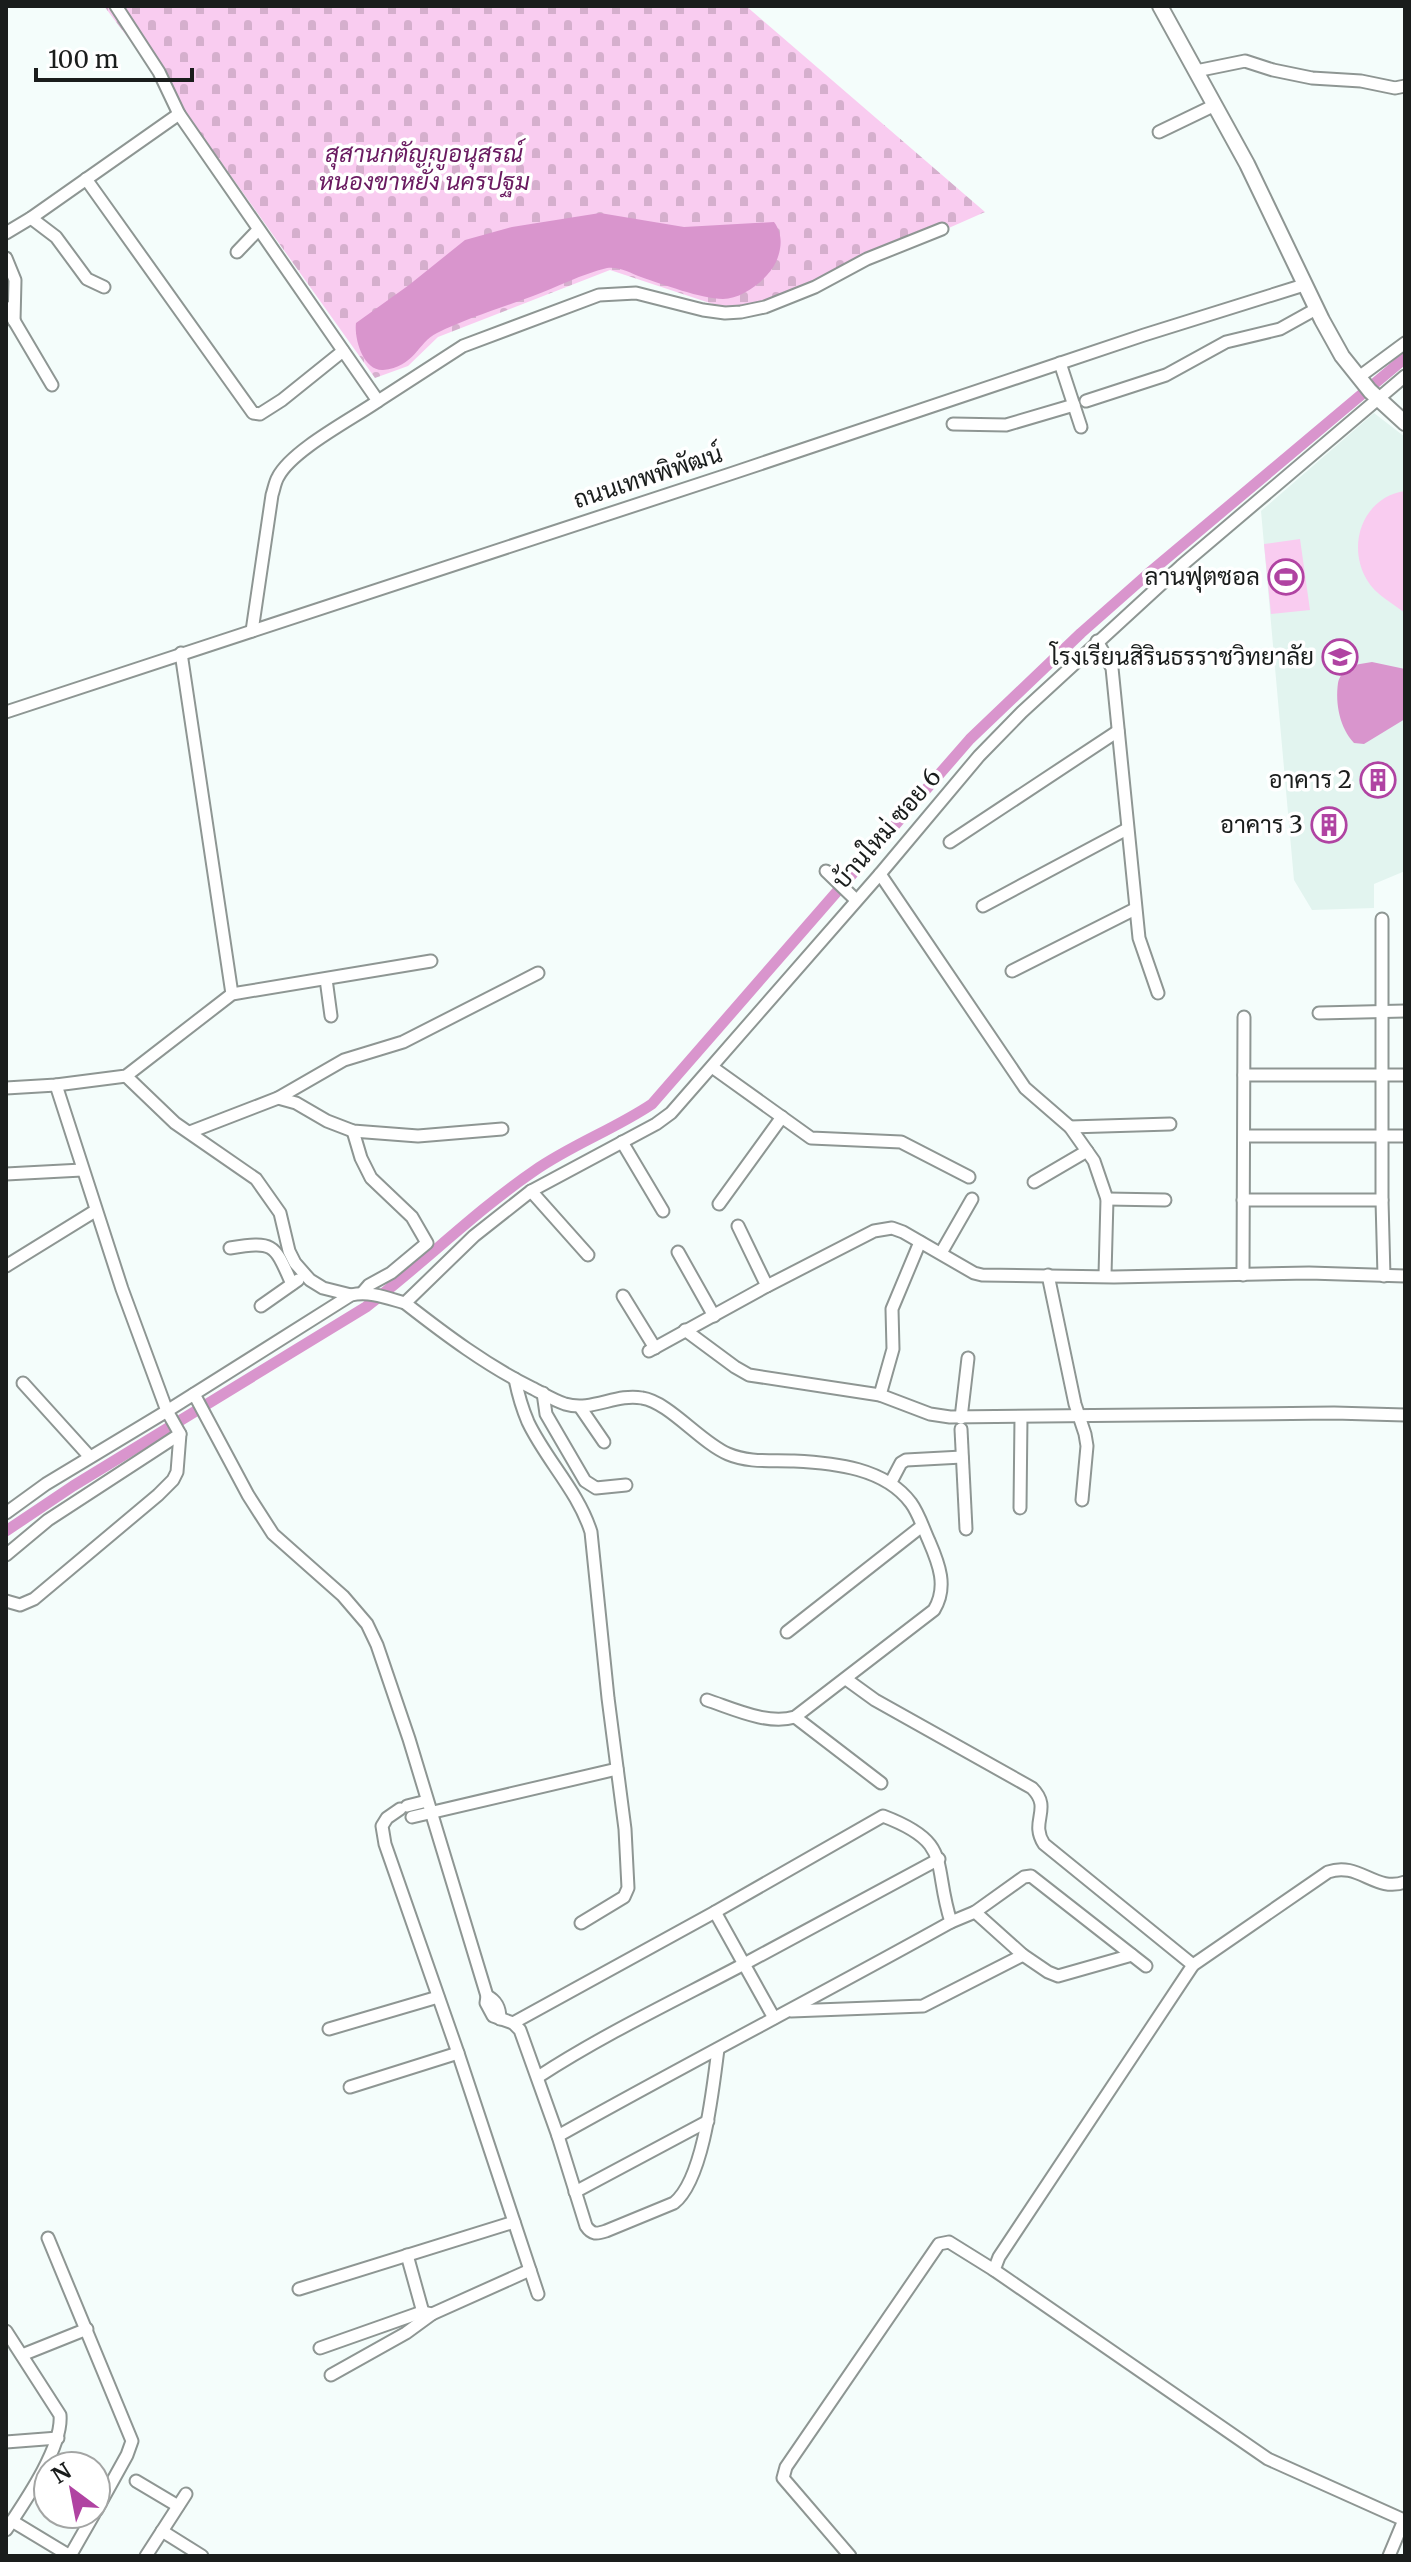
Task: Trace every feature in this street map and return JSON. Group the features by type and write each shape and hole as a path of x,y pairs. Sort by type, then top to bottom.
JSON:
{"main road":[{"path":"1160,6 1247,164 1304,285 1342,356 1368,388 1405,423"}],"street":[{"path":"116,6 159,72 179,114 378,401"},
{"path":"1196,71 1245,61 1312,78 1361,81 1395,88 1405,86"},
{"path":"1159,132 1215,105"},
{"path":"6,233 179,114"},
{"path":"86,179 253,413 260,414 282,400 343,351"},
{"path":"31,218 56,237 87,279 104,287"},
{"path":"252,631 272,495 278,476 311,446 463,346 599,295 636,293 725,313 765,307 815,287 867,259 942,229"},
{"path":"237,252 258,230"},
{"path":"6,258 15,280 14,322"},
{"name":"ถนนเทพพิพัฒน์","path":"6,712 1304,285"},
{"path":"6,307 52,385"},
{"path":"953,424 1006,425 1080,403 1166,375 1226,342 1280,329 1316,309"},
{"path":"1368,388 1405,343"},
{"path":"1060,363 1080,403 1081,427"},
{"name":"บ้านใหม่ ซอย 6","path":"405,1303 474,1236 531,1191 671,1113 852,896 880,874 979,756 1097,641 1181,566 1368,388 1405,376"},
{"path":"1097,641 1112,668 1139,938 1158,993"},
{"path":"181,653 232,994"},
{"path":"950,842 1118,731"},
{"path":"983,906 1127,829"},
{"path":"826,871 852,896"},
{"path":"880,874 1025,1088 1070,1127 1100,1174 1107,1199 1105,1275"},
{"path":"1012,971 1135,909"},
{"path":"1382,919 1384,1276"},
{"path":"6,1088 126,1076 232,994 431,961"},
{"path":"190,1132 278,1098 334,1064 403,1042 538,973"},
{"path":"326,979 331,1016"},
{"path":"1319,1013 1405,1011"},
{"path":"1243,1275 1244,1017"},
{"path":"712,1067 811,1138 901,1142 969,1177"},
{"path":"1244,1075 1405,1075"},
{"path":"126,1076 175,1123 243,1169 265,1191 280,1213 289,1251 305,1275 323,1288 405,1303 478,1357 563,1403 580,1407 631,1396 646,1398 727,1454 754,1461 796,1461 853,1468 891,1482 911,1502 937,1560 942,1580 939,1602 927,1617 795,1717 786,1720 765,1718 707,1700"},
{"path":"6,1601 20,1605 34,1599 158,1495 173,1480 180,1459 179,1433 168,1413 95,1211 56,1085"},
{"path":"278,1098 296,1103 327,1121 353,1131 418,1136 502,1129"},
{"path":"719,1204 782,1117"},
{"path":"1070,1127 1170,1124"},
{"path":"353,1131 371,1178 412,1217 427,1243 391,1273 369,1285 368,1295"},
{"path":"1245,1136 1405,1136"},
{"path":"622,1142 663,1211"},
{"path":"1034,1182 1087,1151"},
{"path":"6,1174 82,1170"},
{"path":"531,1191 588,1255"},
{"path":"941,1253 972,1199"},
{"path":"1107,1199 1165,1200"},
{"path":"1243,1200 1382,1200"},
{"path":"6,1266 95,1211"},
{"path":"738,1226 767,1286"},
{"path":"623,1296 652,1350 874,1231 892,1228 982,1275 1114,1277 1309,1273 1405,1276"},
{"path":"880,1395 893,1349 892,1309 920,1242"},
{"path":"230,1248 260,1243 270,1246 282,1260 292,1284"},
{"path":"678,1252 714,1316"},
{"path":"261,1306 305,1275"},
{"path":"1048,1275 1087,1446 1082,1500"},
{"path":"6,1513 90,1457 368,1295"},
{"path":"685,1330 749,1375 880,1395 961,1423 1079,1415 1405,1415"},
{"path":"966,1529 961,1423 968,1358"},
{"path":"515,1379 529,1424 585,1512 591,1532 625,1829 628,1888 620,1900 581,1923"},
{"path":"23,1383 90,1457"},
{"path":"543,1393 546,1414 585,1481 596,1488 626,1485"},
{"path":"196,1398 248,1495 273,1534 343,1596 367,1624 388,1671 487,1996 486,2003 493,2016 513,2023 520,2030 586,2226 596,2234 674,2203 682,2195 708,2121 718,2049"},
{"path":"580,1407 604,1442"},
{"path":"1020,1508 1021,1417"},
{"path":"6,1555 48,1520 179,1433"},
{"path":"891,1482 901,1463 906,1460 962,1457"},
{"path":"787,1632 922,1526"},
{"path":"846,1679 875,1700 1032,1788 1041,1802 1042,1814 1037,1828 1044,1844 1193,1965"},
{"path":"795,1717 881,1783"},
{"path":"538,2294 385,1844 382,1826 387,1818 429,1806 617,1769"},
{"path":"513,2023 883,1816 903,1824 932,1844 939,1859 951,1922"},
{"path":"538,2077 574,2053 939,1859"},
{"path":"994,2270 999,2257 1193,1965 1328,1872 1338,1869 1355,1871 1384,1885 1405,1882"},
{"path":"558,2136 951,1922 975,1912 1028,1875 1146,1966"},
{"path":"715,1912 774,2018"},
{"path":"975,1912 1023,1955 1058,1976 1132,1955"},
{"path":"791,2011 923,2006 1023,1955"},
{"path":"329,2029 438,1997"},
{"path":"350,2087 458,2053"},
{"path":"575,2192 708,2121"},
{"path":"299,2289 514,2222"},
{"path":"48,2238 132,2441 112,2482"},
{"path":"850,2556 783,2478 786,2467 943,2241 994,2270 1268,2459 1404,2519 1389,2556"},
{"path":"407,2255 426,2315"},
{"path":"320,2348 426,2315 530,2270"},
{"path":"331,2375 426,2315"},
{"path":"22,2355 87,2329"},
{"path":"6,2331 60,2415 62,2428 51,2455 9,2525 70,2556 85,2530"},
{"path":"6,2442 58,2438"},
{"path":"136,2481 178,2506"},
{"path":"146,2556 186,2494"},
{"path":"162,2531 202,2556"}],"shaded area":[{"path":"600,213 684,227 774,222 781,241 779,252 776,262 761,281 739,296 723,299 704,297 620,269 607,268 437,333 409,360 394,368 376,369 365,360 358,345 356,323 465,240 512,227"},
{"name":"โรงเรียนสิรินธรราชวิทยาลัย","path":"1374,413 1405,437 1405,871 1374,884 1374,908 1312,910 1294,880 1261,511"},
{"path":"1372,662 1405,669 1405,719 1364,744 1354,743 1340,715 1338,683 1348,666"}],"green space":[{"name":"สุสานกตัญญูอนุสรณ์ หนองขาหยั่ง นครปฐม","path":"104,6 746,6 985,212 808,290 763,305 728,309 610,270 438,337 408,366 375,378 211,148"},
{"path":"1405,491 1405,613 1370,585 1358,552 1362,525 1369,513 1390,495"},
{"name":"ลานฟุตซอล","path":"1300,539 1310,610 1271,614 1264,544"}],"waterway":[{"path":"6,1531 73,1486 366,1307 534,1171 652,1104 970,739 1149,573 1405,358"}],"place":[{"name":"ลานฟุตซอล","path":"1286,577"},
{"name":"โรงเรียนสิรินธรราชวิทยาลัย","path":"1340,657"},
{"name":"อาคาร 2","path":"1378,780"},
{"name":"อาคาร 3","path":"1329,825"}]}
